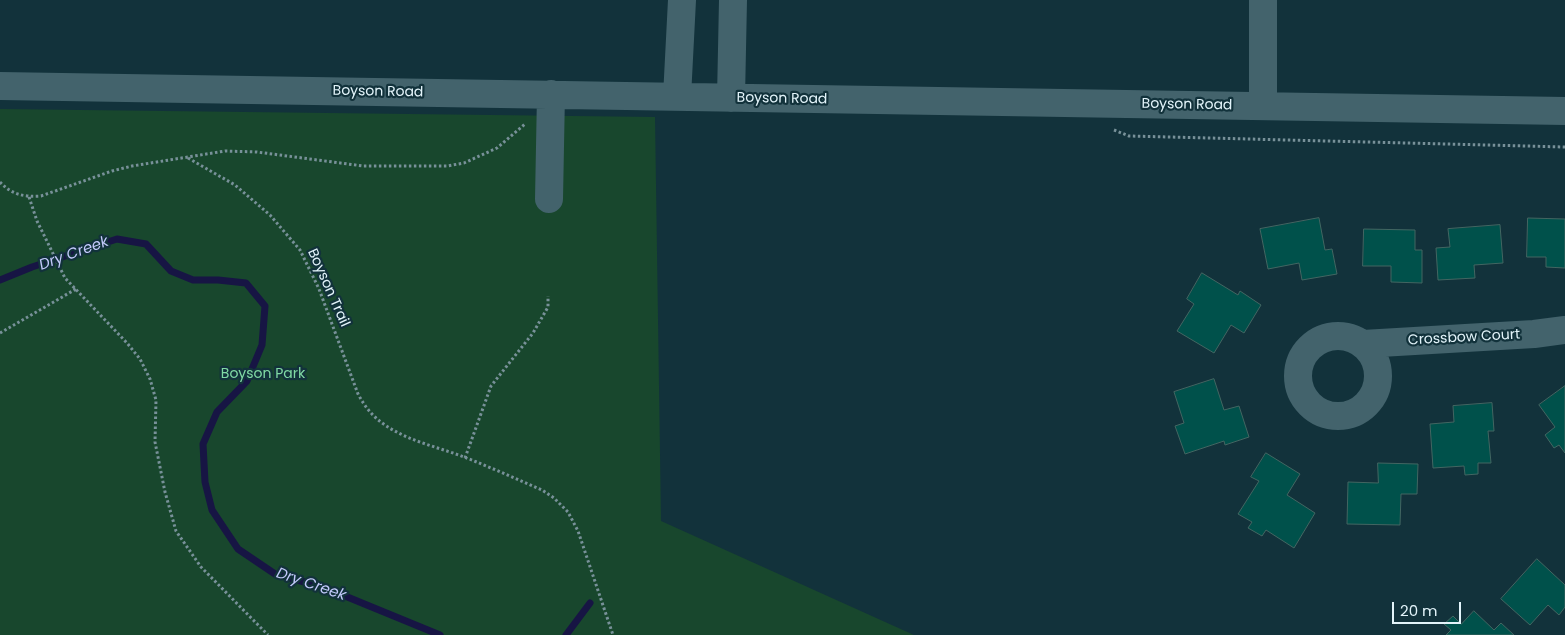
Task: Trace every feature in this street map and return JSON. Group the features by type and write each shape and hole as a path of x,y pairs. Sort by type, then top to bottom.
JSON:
{"street":[{"path":"677,97 682,0"},
{"path":"731,98 733,0"},
{"path":"1263,0 1263,106"},
{"name":"Boyson Road","path":"0,86 551,106 677,97 1565,111"},
{"path":"549,200 551,106"},
{"name":"Crossbow Court","path":"1363,344 1534,334 1565,330"}],"path":[{"path":"0,182 7,190 17,194 29,197 41,196 112,171 132,166 225,151 241,151 364,166 446,166 464,163 497,148 525,123 539,119 551,106"},
{"path":"1106,128 1129,136 1565,146"},
{"name":"Boyson Trail","path":"187,157 235,185 270,215 300,250 319,289 358,394 365,407 374,417 402,434 542,490 554,498 568,512 578,531 613,635"},
{"path":"29,197 37,221 65,278 128,343 140,359 150,379 156,400 155,442 165,492 176,531 201,567 268,635"},
{"path":"0,333 76,289"},
{"path":"465,458 491,386 533,333 548,308 548,296"}],"green space":[{"name":"Boyson Park","path":"0,109 655,117 661,521 914,635 0,635"}],"building":[{"path":"1319,218 1325,250 1332,249 1337,274 1302,280 1299,263 1268,269 1260,229"},
{"path":"1528,218 1565,219 1565,268 1546,267 1546,257 1527,257"},
{"path":"1500,225 1503,263 1474,265 1475,278 1438,280 1436,248 1450,247 1448,229"},
{"path":"1364,229 1415,230 1415,250 1422,250 1422,283 1391,282 1391,266 1363,266"},
{"path":"1202,273 1238,295 1240,291 1261,305 1244,333 1231,325 1214,353 1177,331 1194,304 1187,299"},
{"path":"1214,379 1224,410 1239,406 1249,437 1225,445 1224,441 1185,454 1175,426 1184,423 1174,392"},
{"path":"1565,386 1565,453 1559,445 1554,448 1545,435 1555,427 1539,405"},
{"path":"1492,403 1494,431 1488,431 1491,463 1478,463 1478,474 1465,475 1464,466 1433,468 1430,424 1454,422 1453,406"},
{"path":"1266,453 1300,474 1287,495 1315,513 1294,548 1266,530 1262,536 1248,528 1252,522 1238,514 1259,481 1251,477"},
{"path":"1378,463 1418,464 1417,494 1401,494 1400,525 1347,524 1348,482 1378,483"},
{"path":"1537,559 1565,585 1565,607 1559,615 1548,605 1530,625 1501,599"},
{"path":"1474,611 1494,630 1501,623 1514,635 1446,635 1451,630 1444,624 1453,616 1461,624"}],"waterway":[{"name":"Dry Creek","path":"0,280 32,267 117,239 146,244 171,271 193,280 246,283 265,306 262,345 247,381 217,412 203,444 205,482 212,510 238,549 275,574 323,587 440,635"},
{"path":"566,635 590,603"}]}
